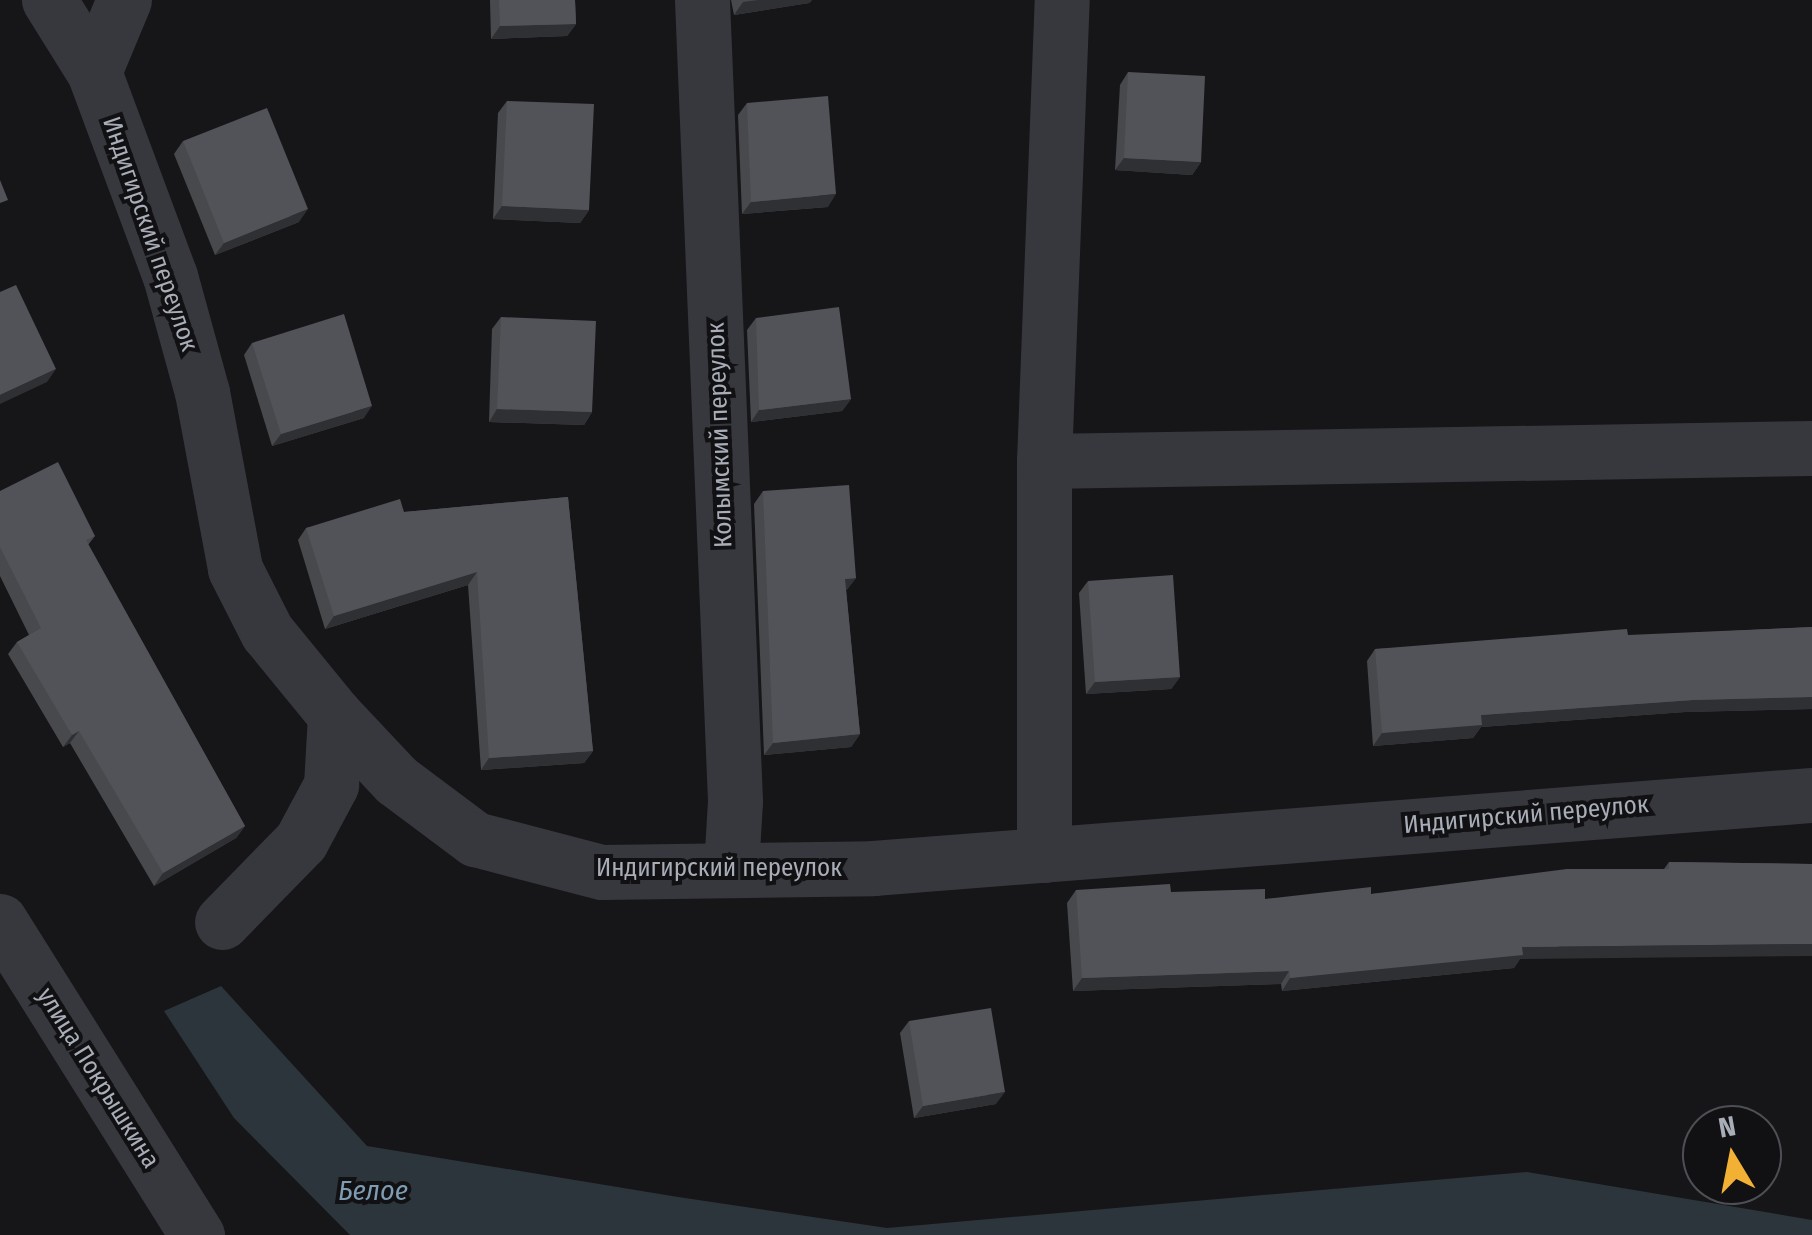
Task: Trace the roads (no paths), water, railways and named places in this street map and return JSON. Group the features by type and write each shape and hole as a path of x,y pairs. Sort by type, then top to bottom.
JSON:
{"street":[{"name":"Индигирский переулок","path":"49,0 94,72 186,328 235,569 267,632 335,716 396,780 475,839 602,872 873,868 1812,795"},
{"path":"94,72 124,0"},
{"name":"Колымский переулок","path":"702,0 735,801 731,870"},
{"path":"1044,855 1044,461 1062,0"},
{"path":"1044,461 1812,448"},
{"path":"222,922 302,841 331,785 335,716"},
{"name":"улица Покрышкина","path":"0,921 197,1235"}],"water":[{"name":"Белое","path":"221,986 367,1146 887,1228 1527,1172 1682,1198 1682,1205 1723,1205 1812,1220 1812,1235 350,1235 234,1118 164,1011"}]}
